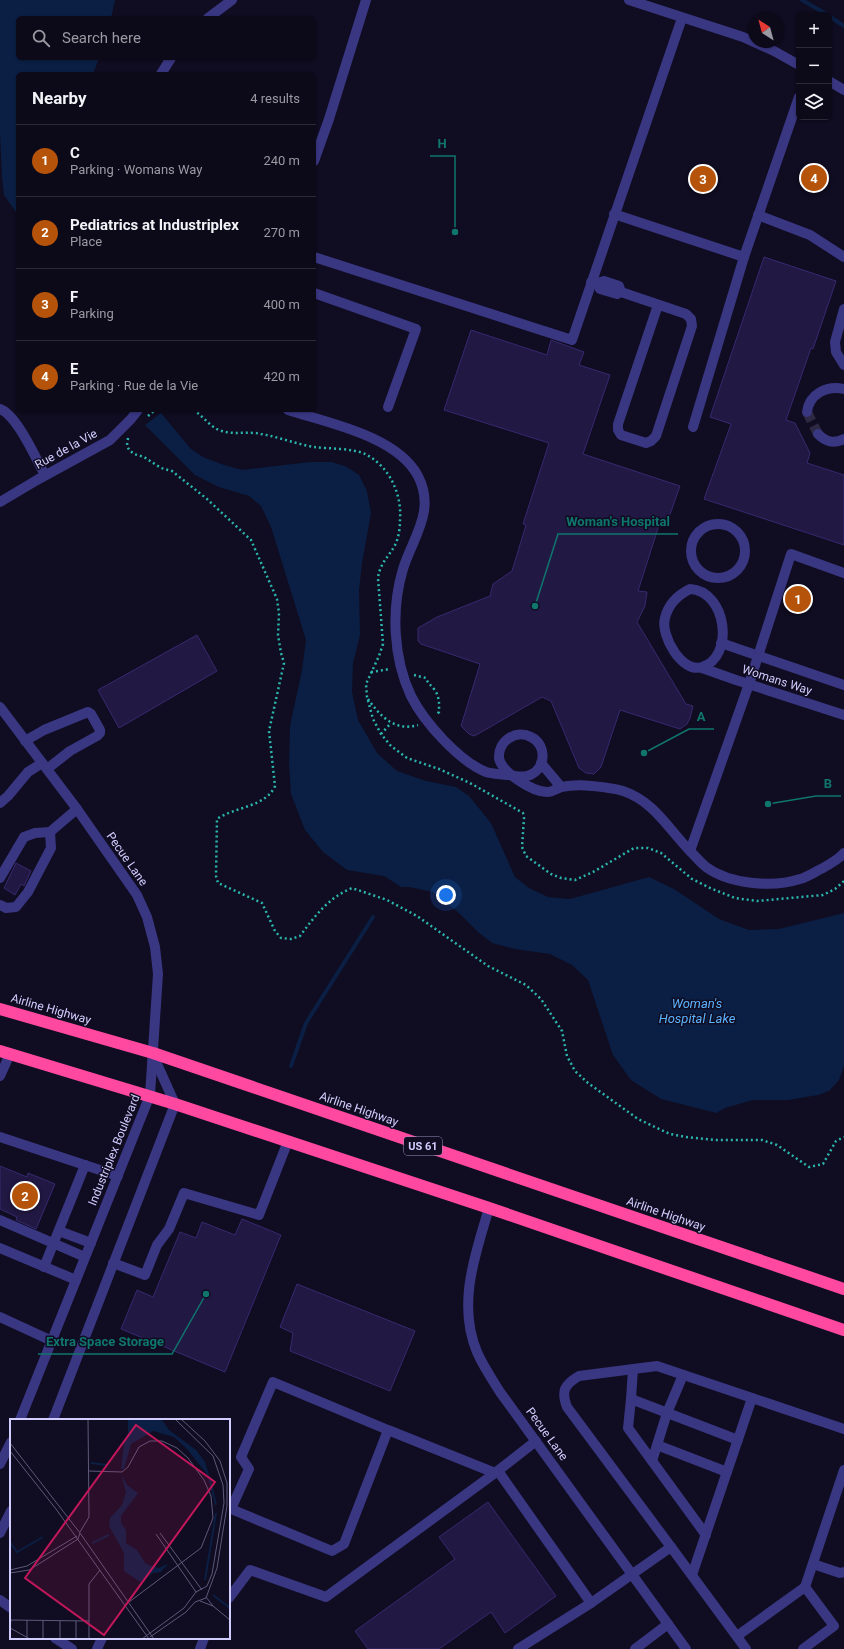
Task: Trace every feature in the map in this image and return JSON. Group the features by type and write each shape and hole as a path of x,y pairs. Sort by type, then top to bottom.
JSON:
{"highway":[{"name":"Airline Highway","path":"0,1009 153,1053 844,1289"},
{"path":"5,1053 150,1095 489,1208 844,1330"}],"street":[{"path":"211,16 232,0"},
{"path":"316,155 329,119 366,0"},
{"path":"628,0 758,44 796,63"},
{"path":"316,258 572,340 594,283 614,214 682,18"},
{"path":"162,72 170,60"},
{"path":"832,83 844,90"},
{"path":"693,427 744,257 796,105"},
{"path":"614,214 744,257"},
{"path":"758,215 810,235 844,257"},
{"path":"594,283 604,281 619,286 621,292 658,304 686,314 690,319 692,326 656,436 652,441 646,443 621,435 618,430 618,424 658,304"},
{"path":"316,294 416,330 388,407"},
{"path":"844,309 835,342 836,352 844,365"},
{"path":"807,412 808,404 818,393 826,388 837,387 844,389"},
{"path":"0,409 7,412 14,420 45,475"},
{"name":"Rue de la Vie","path":"0,502 45,475 110,440 136,412"},
{"path":"294,412 382,441 396,451 418,475 423,490 425,510 421,527 404,569 398,595 396,626 398,657 403,678 413,699 425,717 448,744 468,761 488,773 511,775 519,777 526,777 533,774 541,763 543,757 539,743 528,735 514,735 508,738 503,744 500,750 499,758 505,771 511,775 532,788 541,792 550,793 561,787 593,786 622,791 635,796 647,803 658,813 690,851 707,867 738,881 772,884 801,879 839,859 844,853"},
{"path":"818,434 823,440 830,442 844,439"},
{"path":"712,525 724,525 736,530 744,545 745,553 742,562 737,570 730,575 712,577 697,567 693,559 693,542 697,534 704,528 712,525"},
{"path":"690,851 791,554 844,573"},
{"path":"690,589 702,592 713,602 720,612 722,620 723,630 721,644 717,655 711,662 702,668 688,666 679,658 668,640 664,629 664,619 675,599 690,589"},
{"name":"Womans Way","path":"721,644 844,685"},
{"name":"Womans Way","path":"702,668 844,715"},
{"name":"Pecue Lane","path":"0,707 77,809 137,894 147,917 155,947 158,974 153,1053"},
{"path":"0,803 8,796 28,772 45,766 97,736 100,733 100,730 91,714 88,712 44,730 25,741"},
{"path":"541,763 561,787"},
{"path":"0,878 24,837 35,833 50,832 77,809"},
{"path":"0,906 6,908 16,907 28,892 52,848 50,832"},
{"path":"0,1076 5,1053"},
{"path":"53,1419 175,1104 153,1053"},
{"name":"Industriplex Boulevard","path":"20,1419 150,1095 153,1053"},
{"path":"0,1137 118,1176"},
{"path":"113,1263 145,1275 157,1245 169,1229 184,1193 259,1215 288,1141"},
{"path":"44,1267 55,1243 85,1165"},
{"name":"Pecue Lane","path":"489,1208 472,1269 468,1294 468,1313 477,1350 487,1370 536,1441 686,1649"},
{"path":"0,1220 85,1257"},
{"path":"59,1231 91,1243"},
{"path":"0,1248 76,1280"},
{"path":"0,1317 52,1341"},
{"path":"746,1649 567,1407 564,1398 564,1388 570,1381 578,1376 657,1366 844,1429"},
{"path":"632,1369 628,1428 706,1535"},
{"path":"652,1461 667,1413 683,1375"},
{"path":"388,1430 344,1544 332,1551 230,1509 249,1469 241,1457 273,1382 388,1430 496,1472 591,1602"},
{"path":"692,1575 752,1398"},
{"path":"631,1399 738,1440"},
{"path":"230,1597 250,1570 326,1597 536,1441"},
{"path":"0,1464 10,1444"},
{"path":"657,1445 727,1472"},
{"path":"737,1636 805,1587 844,1470"},
{"path":"5,1529 10,1514"},
{"path":"518,1649 672,1547"},
{"path":"813,1564 843,1573"},
{"path":"803,1649 834,1626 805,1587"},
{"path":"0,1600 10,1607"},
{"path":"635,1649 668,1624"},
{"path":"57,1639 72,1649"},
{"path":"97,1649 102,1639"},
{"path":"200,1649 204,1639"}],"path":[{"path":"144,419 153,412"},
{"path":"195,412 211,426 223,432 261,433 313,447 364,454 383,466 390,476 398,498 400,518 399,533 396,544 379,569 378,578 382,644 379,656 366,684 366,697 372,720 391,746 407,758 439,769 470,783 523,813 522,847 526,856 551,874 561,878 575,880 593,872 634,848 648,848 661,853 692,879 710,888 736,898 757,901 823,895 835,889 844,881"},
{"path":"131,433 128,438 127,445 129,450 161,468 172,471 207,499 251,540 277,599 279,613 278,636 280,653 284,663 269,731 274,786 272,792 257,802 222,815 217,819 216,876 218,883 262,903 275,931 281,938 291,939 300,936 318,912 342,892 352,888 387,900 417,916 488,966 526,985 541,999 562,1031 567,1056 575,1071 588,1084 638,1119 670,1134 716,1140 762,1140 777,1145 809,1167 823,1164 836,1141 844,1137"},
{"path":"381,734 391,723"}],"water":[{"path":"0,0 115,0 111,16 16,16 16,60 98,60 94,72 16,72 16,212 4,195 0,132"},
{"name":"Woman's Hospital Lake","path":"161,413 191,449 203,457 221,464 242,470 310,462 332,462 347,467 359,475 367,491 371,513 359,590 360,635 353,663 352,692 358,720 377,753 397,771 426,781 456,787 469,796 491,823 515,877 529,888 548,897 570,899 649,877 674,889 719,919 749,930 779,929 844,913 844,1066 839,1080 829,1091 818,1095 788,1100 753,1100 725,1108 716,1113 661,1099 631,1080 613,1055 588,980 572,965 550,954 515,949 492,943 433,892 409,887 401,887 384,876 347,870 323,852 305,830 291,794 289,764 290,726 302,670 306,640 271,527 261,506 249,496 219,487 195,475 145,425"}],"building":[{"path":"764,257 836,281 813,349 811,348 786,420 795,423 810,453 807,463 844,475 844,545 704,499 731,424 710,417"},
{"path":"471,330 547,355 551,340 584,352 579,365 610,375 583,454 680,486 667,523 660,522 638,591 647,592 645,606 637,622 686,704 693,706 690,718 687,724 680,729 620,710 601,767 594,774 586,773 579,768 551,701 542,697 478,734 474,736 469,734 461,726 480,664 421,644 418,641 418,628 437,617 490,596 493,584 512,571 526,525 523,524 549,443 444,410"},
{"path":"197,635 217,671 119,728 98,690"},
{"path":"16,863 31,871 24,886 21,884 15,895 4,888"},
{"path":"0,1166 27,1177 28,1173 55,1184 36,1229 16,1220 17,1217 0,1209"},
{"path":"242,1219 281,1235 225,1372 121,1329 137,1290 153,1297 180,1232 196,1238 202,1222 235,1235"},
{"path":"297,1284 415,1331 390,1391 290,1351 293,1333 280,1327"},
{"path":"488,1502 556,1596 505,1633 491,1612 439,1649 368,1649 355,1631 455,1559 439,1537"}],"waterway":[{"path":"802,0 823,12"},
{"path":"832,18 844,26"},
{"path":"291,1066 306,1023 373,917"}],"tunnel":[{"path":"807,412 818,434"}],"place":[{"name":"E","path":"814,178"},
{"name":"F","path":"703,179"},
{"name":"H","path":"455,232"},
{"name":"C","path":"798,599"},
{"name":"Woman's Hospital","path":"535,606"},
{"name":"A","path":"644,753"},
{"name":"B","path":"768,804"},
{"name":"Pediatrics at Industriplex","path":"25,1196"},
{"name":"Extra Space Storage","path":"206,1294"}]}
